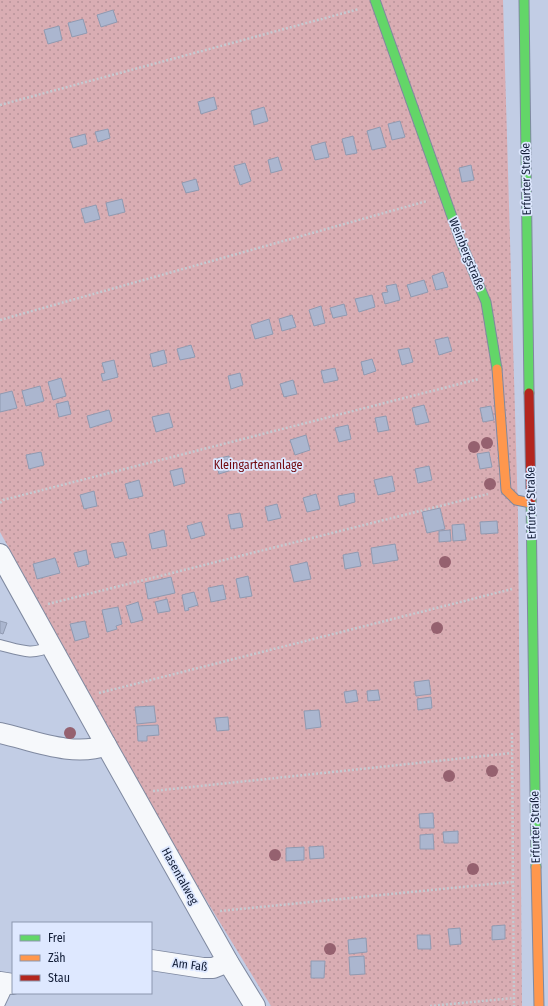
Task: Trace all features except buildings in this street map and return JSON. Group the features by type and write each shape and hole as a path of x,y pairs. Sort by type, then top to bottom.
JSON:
{"main road":[{"name":"Erfurter Straße","path":"524,0 530,503 539,1006"},
{"name":"Weinbergstraße","path":"376,2 444,196 486,302 498,374 506,490"},
{"path":"506,490 512,498 521,503 530,503"}],"street":[{"name":"Hasentalweg","path":"0,554 228,962 255,1006"},
{"path":"0,733 72,750 95,750 106,745"},
{"name":"Am Faß","path":"152,960 203,968 213,968 228,962"}],"lane":[{"path":"0,645 30,652 40,652 51,646"},
{"path":"0,1003 7,984"}],"path":[{"path":"0,105 376,2"},
{"path":"0,320 444,196"},
{"path":"0,503 18,496 498,374"},
{"path":"32,610 39,606 506,490"},
{"path":"512,582 512,597"},
{"path":"82,700 87,696 512,589"},
{"path":"512,730 514,1006"},
{"path":"136,797 145,792 512,753"},
{"path":"203,917 212,912 512,882"},
{"path":"430,1006 514,998"}],"green space":[{"name":"Kleingartenanlage","path":"0,0 503,0 518,515 522,1006 271,1006 178,854 0,532"}],"traffic: fast":[{"path":"375,0 461,242 486,302 497,369"},
{"path":"524,0 529,393"},
{"path":"531,499 536,867"}],"traffic: slow":[{"path":"497,369 506,490 516,500 531,503"},
{"path":"536,867 539,1006"}],"traffic: jam":[{"path":"529,393 531,499"}]}
